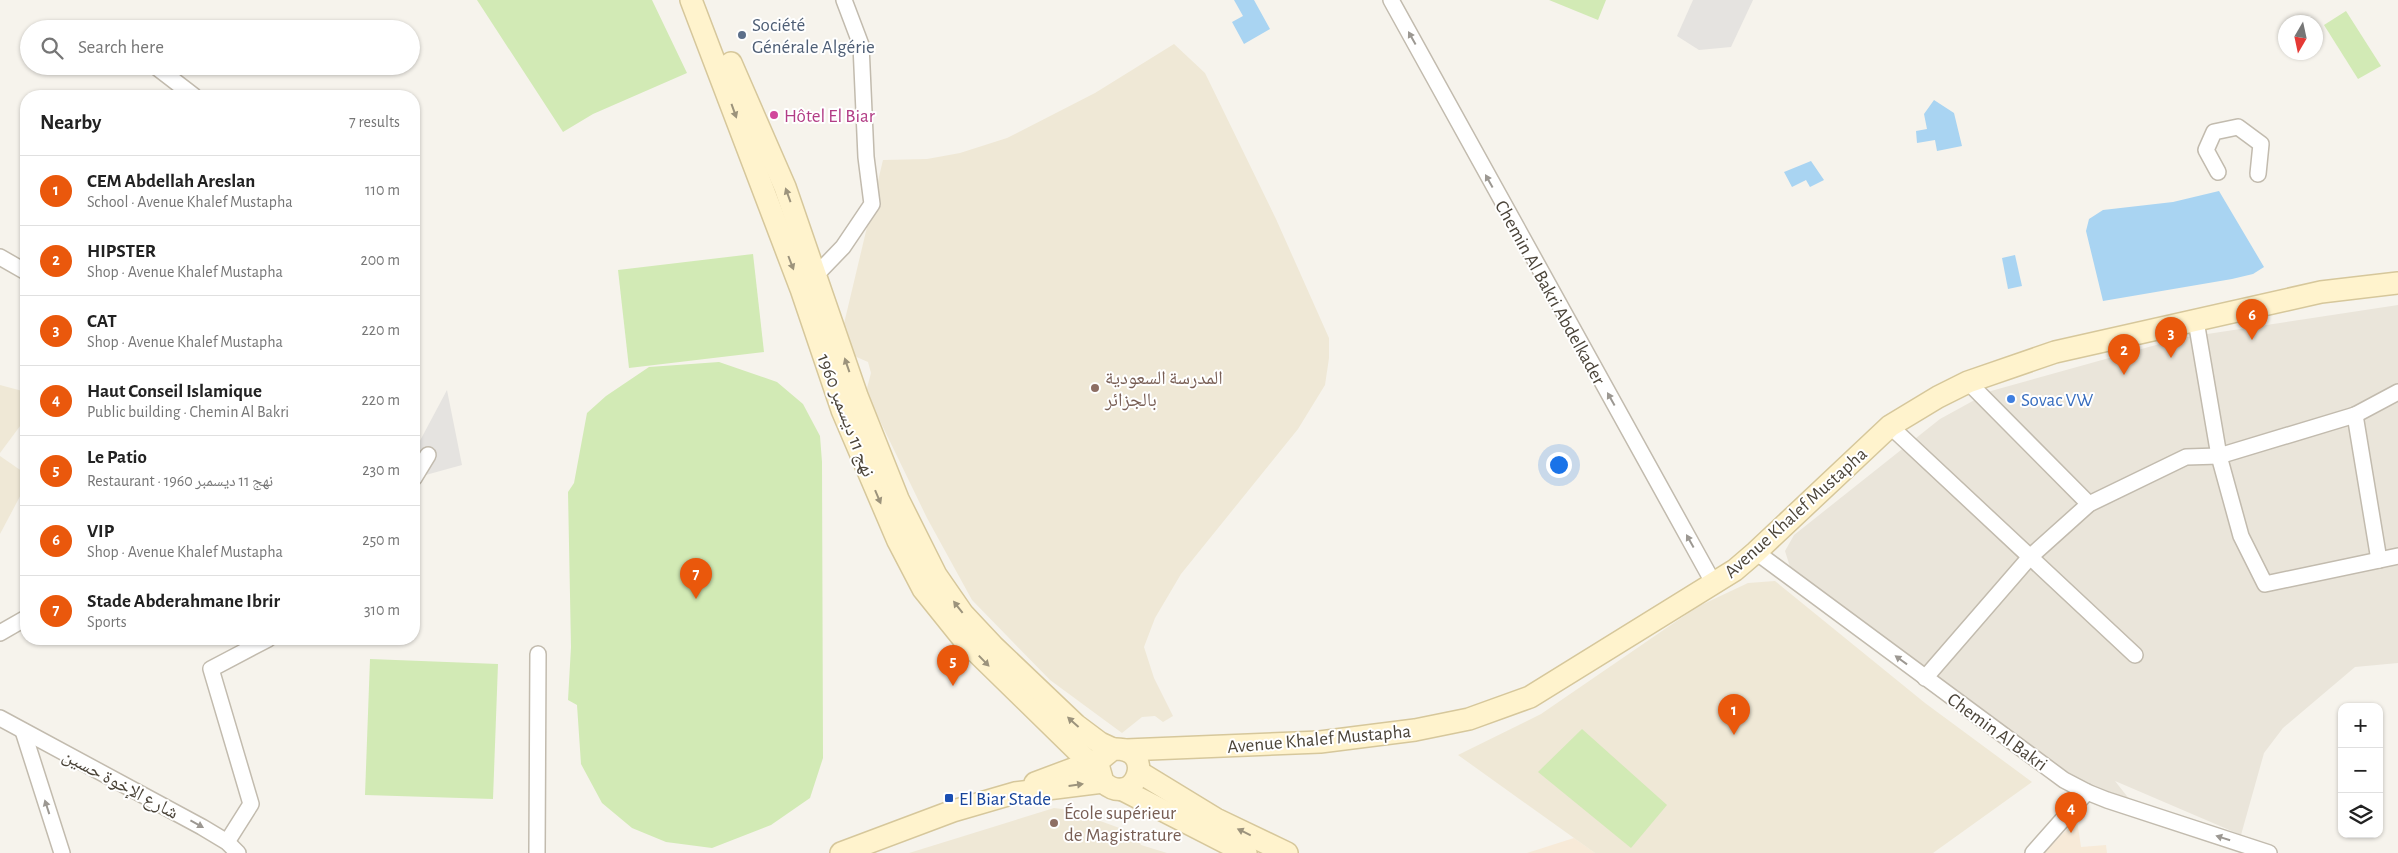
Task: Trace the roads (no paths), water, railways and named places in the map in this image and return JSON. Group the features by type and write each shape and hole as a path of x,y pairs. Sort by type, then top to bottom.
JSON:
{"main road":[{"name":"نهج 11 ديسمبر 1960","path":"691,0 801,289 842,410 898,541 923,589 964,640 1107,766 1246,853"},
{"name":"نهج 11 ديسمبر 1960","path":"706,0 785,187 857,396 898,499 940,581 963,614 1000,652 1076,725 1100,743 1107,766"},
{"name":"Avenue Khalef Mustapha","path":"841,853 953,811 1107,766 1199,748 1320,742 1415,730 1469,719 1530,697 1714,584 1756,552 1890,426 1938,397 1968,382 2055,352 2320,292 2398,283"},
{"name":"Avenue Khalef Mustapha","path":"1139,771 1199,748"},
{"path":"1107,766 1133,784 1139,771 1216,819 1288,853"}],"street":[{"path":"816,275 843,247 872,204 866,157 861,45 844,0"},
{"name":"Chemin Al Bakri Abdelkader","path":"1391,0 1714,584"},
{"path":"167,75 186,90"},
{"path":"2218,172 2206,150 2214,132 2238,127 2261,144 2258,174"},
{"path":"0,257 20,269"},
{"path":"2196,321 2219,456 2241,536 2265,584 2398,556"},
{"path":"1968,382 2090,504"},
{"path":"1925,678 2030,557 2090,504 2186,457 2219,456 2355,415 2398,392"},
{"path":"2355,415 2379,560"},
{"path":"1890,426 2135,655"},
{"path":"420,468 428,455"},
{"name":"Chemin Al Bakri","path":"1756,552 2064,780 2087,792 2270,853"},
{"path":"0,633 20,621"},
{"path":"226,842 251,804 211,669 257,645"},
{"path":"537,853 538,654"},
{"name":"شارع الإخوة حسين","path":"0,718 226,842 238,853"},
{"path":"23,731 62,853"},
{"path":"2033,853 2087,792"}],"water":[{"path":"1234,0 1254,0 1270,29 1244,44 1232,22 1243,16"},
{"path":"1934,100 1954,113 1962,146 1937,151 1935,140 1917,143 1916,131 1927,129 1924,114"},
{"path":"1811,161 1824,180 1810,187 1806,180 1792,187 1784,172"},
{"path":"2219,191 2264,267 2253,274 2232,279 2103,301 2086,231 2089,219 2103,210 2173,202"},
{"path":"2015,255 2022,286 2008,289 2002,258"}],"place":[{"name":"Société Générale Algérie","path":"742,35"},
{"name":"Hôtel El Biar","path":"774,115"},
{"name":"VIP","path":"2252,340"},
{"name":"CAT","path":"2171,358"},
{"name":"HIPSTER","path":"2124,375"},
{"name":"المدرسة السعودية بالجزائر","path":"1095,388"},
{"name":"Sovac VW","path":"2011,399"},
{"name":"Stade Abderahmane Ibrir","path":"696,599"},
{"name":"Le Patio","path":"953,686"},
{"name":"CEM Abdellah Areslan","path":"1734,735"},
{"name":"El Biar Stade","path":"949,798"},
{"name":"École supérieur de Magistrature","path":"1054,823"},
{"name":"Haut Conseil Islamique","path":"2071,833"}]}
